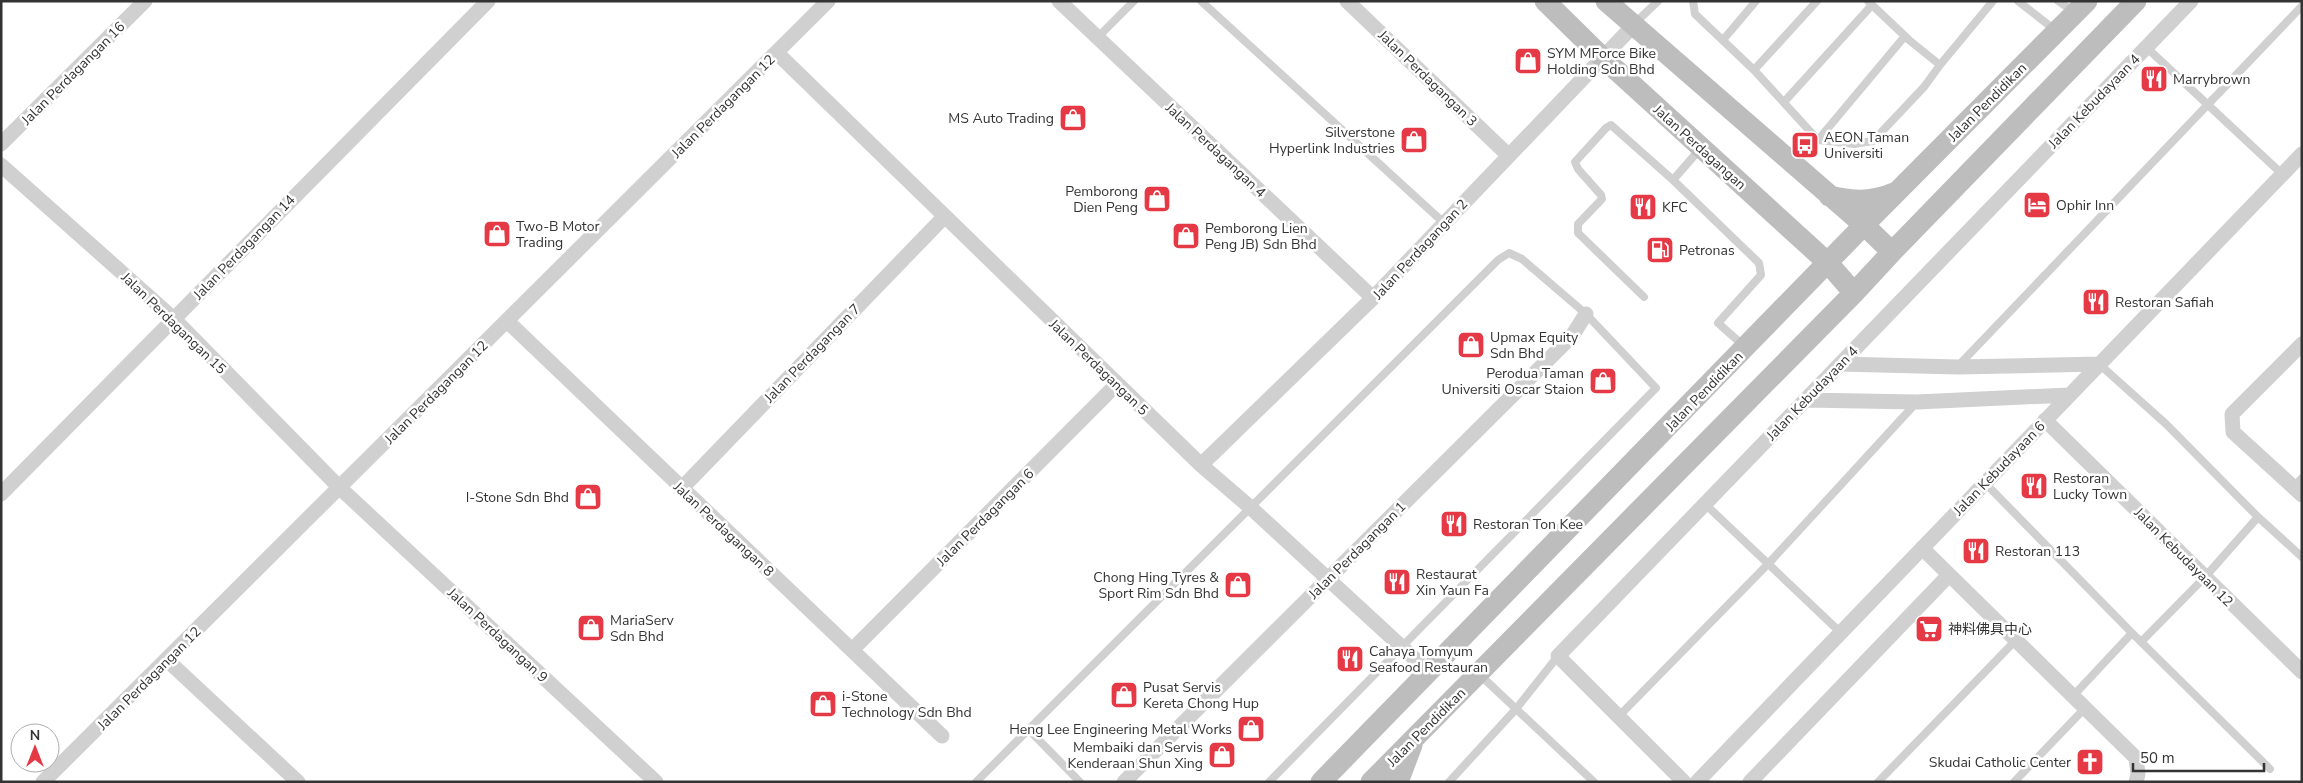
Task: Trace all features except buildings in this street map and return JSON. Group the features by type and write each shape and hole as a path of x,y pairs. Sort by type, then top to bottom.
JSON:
{"main road":[{"name":"Jalan Perdagangan","path":"1545,1 1603,58 1828,263 1854,294"},
{"path":"1606,1 1864,225 1892,252"},
{"name":"Jalan Pendidikan","path":"1370,782 1414,740 1854,294 1892,252 2136,1"},
{"name":"Jalan Pendidikan","path":"1322,781 1864,225 2057,32 2073,5"},
{"name":"Jalan Pendidikan","path":"1692,458 1810,359 2017,140 2085,53"},
{"path":"1829,196 1866,202 1881,199 1897,192"},
{"path":"1776,317 1805,272 1808,260 1804,249 1782,221"},
{"path":"1398,782 1414,740"}],"street":[{"name":"Jalan Perdagangan 16","path":"1,144 145,1"},
{"name":"Jalan Perdagangan 14","path":"1,494 488,1"},
{"name":"Jalan Perdagangan 12","path":"43,782 828,1"},
{"name":"Jalan Perdagangan 4","path":"1059,1 1373,298"},
{"name":"Jalan Perdagangan 3","path":"1347,1 1508,155"},
{"name":"Jalan Kebudayaan 4","path":"1558,656 2190,1"},
{"name":"Jalan Perdagangan 2","path":"1200,465 1373,298 1633,26"},
{"name":"Jalan Perdagangan 5","path":"777,53 1200,465 1251,508 1401,648 1430,672"},
{"name":"Jalan Kebudayaan 6","path":"1696,782 2302,154"},
{"name":"Jalan Perdagangan 15","path":"1,165 174,319 340,488"},
{"name":"Jalan Perdagangan 7","path":"681,489 944,216"},
{"name":"Jalan Perdagangan 1","path":"1124,782 1572,336 1586,314"},
{"name":"Jalan Perdagangan 8","path":"507,321 942,736"},
{"path":"2299,486 2233,432 2231,422 2232,414 2302,344"},
{"path":"1840,364 1958,367 2099,364"},
{"name":"Jalan Perdagangan 6","path":"852,650 1117,384"},
{"path":"1805,400 1917,402 2069,395"},
{"name":"Jalan Kebudayaan 12","path":"2045,420 2302,672"},
{"name":"Jalan Perdagangan 9","path":"340,488 656,782"},
{"path":"1922,548 2136,758 2137,778"},
{"path":"1750,782 1949,575"},
{"path":"1558,656 1684,782"},
{"path":"167,660 298,782"}],"lane":[{"path":"1097,38 1134,1"},
{"path":"1201,1 1444,224"},
{"path":"1633,26 1658,1"},
{"path":"1693,1 1695,14 1754,70 1818,140 1854,144 1873,141 1924,87 1992,1"},
{"path":"1723,40 1756,1"},
{"path":"1754,70 1817,1"},
{"path":"2018,1 2057,32"},
{"path":"1784,102 1870,3 1940,65"},
{"path":"1958,367 2302,6"},
{"path":"1818,140 1905,36"},
{"path":"2146,47 2282,174"},
{"path":"1644,297 1578,233 1578,224 1602,200 1601,195 1578,169 1575,162 1611,125 1616,127 1759,263 1761,275 1718,323 1746,348"},
{"path":"1672,180 1701,148"},
{"path":"976,782 1498,260 1509,253 1522,259 1586,314 1656,388 1270,782"},
{"path":"2099,364 2166,424 2258,517 2302,557"},
{"path":"1619,716 1770,563 1917,402"},
{"path":"1985,483 2132,633 2270,769"},
{"path":"1705,504 1770,563 1840,632"},
{"path":"2141,642 2204,577 2258,517"},
{"path":"2073,696 2132,633"},
{"path":"1878,782 2016,640"},
{"path":"1449,782 1516,709 1558,656"},
{"path":"1479,674 1594,782"},
{"path":"2014,782 2085,708"},
{"path":"1029,730 1080,782"}],"place":[{"name":"SYM MForce Bike Holding Sdn Bhd","path":"1528,61"},
{"name":"Marrybrown","path":"2154,79"},
{"name":"MS Auto Trading","path":"1073,118"},
{"name":"Silverstone Hyperlink Industries","path":"1414,140"},
{"name":"AEON Taman Universiti","path":"1805,145"},
{"name":"Pemborong Dien Peng","path":"1157,199"},
{"name":"Ophir Inn","path":"2037,205"},
{"name":"KFC","path":"1643,207"},
{"name":"Two-B Motor Trading","path":"497,234"},
{"name":"Pemborong Lien Peng JB) Sdn Bhd","path":"1186,236"},
{"name":"Petronas","path":"1660,250"},
{"name":"Restoran Safiah","path":"2096,302"},
{"name":"Upmax Equity Sdn Bhd","path":"1471,345"},
{"name":"Perodua Taman Universiti Oscar Staion","path":"1603,381"},
{"name":"Restoran Lucky Town","path":"2034,486"},
{"name":"I-Stone Sdn Bhd","path":"588,497"},
{"name":"Restoran Ton Kee","path":"1454,524"},
{"name":"Restoran 113","path":"1976,551"},
{"name":"Restaurat Xin Yaun Fa","path":"1397,582"},
{"name":"Chong Hing Tyres & Sport Rim Sdn Bhd","path":"1238,585"},
{"name":"MariaServ Sdn Bhd","path":"591,628"},
{"name":"神料佛具中心","path":"1929,629"},
{"name":"Cahaya Tomyum Seafood Restauran","path":"1350,659"},
{"name":"Pusat Servis Kereta Chong Hup","path":"1124,695"},
{"name":"i-Stone Technology Sdn Bhd","path":"823,704"},
{"name":"Heng Lee Engineering Metal Works","path":"1251,729"},
{"name":"Membaiki dan Servis Kenderaan Shun Xing","path":"1222,755"},
{"name":"Skudai Catholic Center","path":"2090,762"}]}
